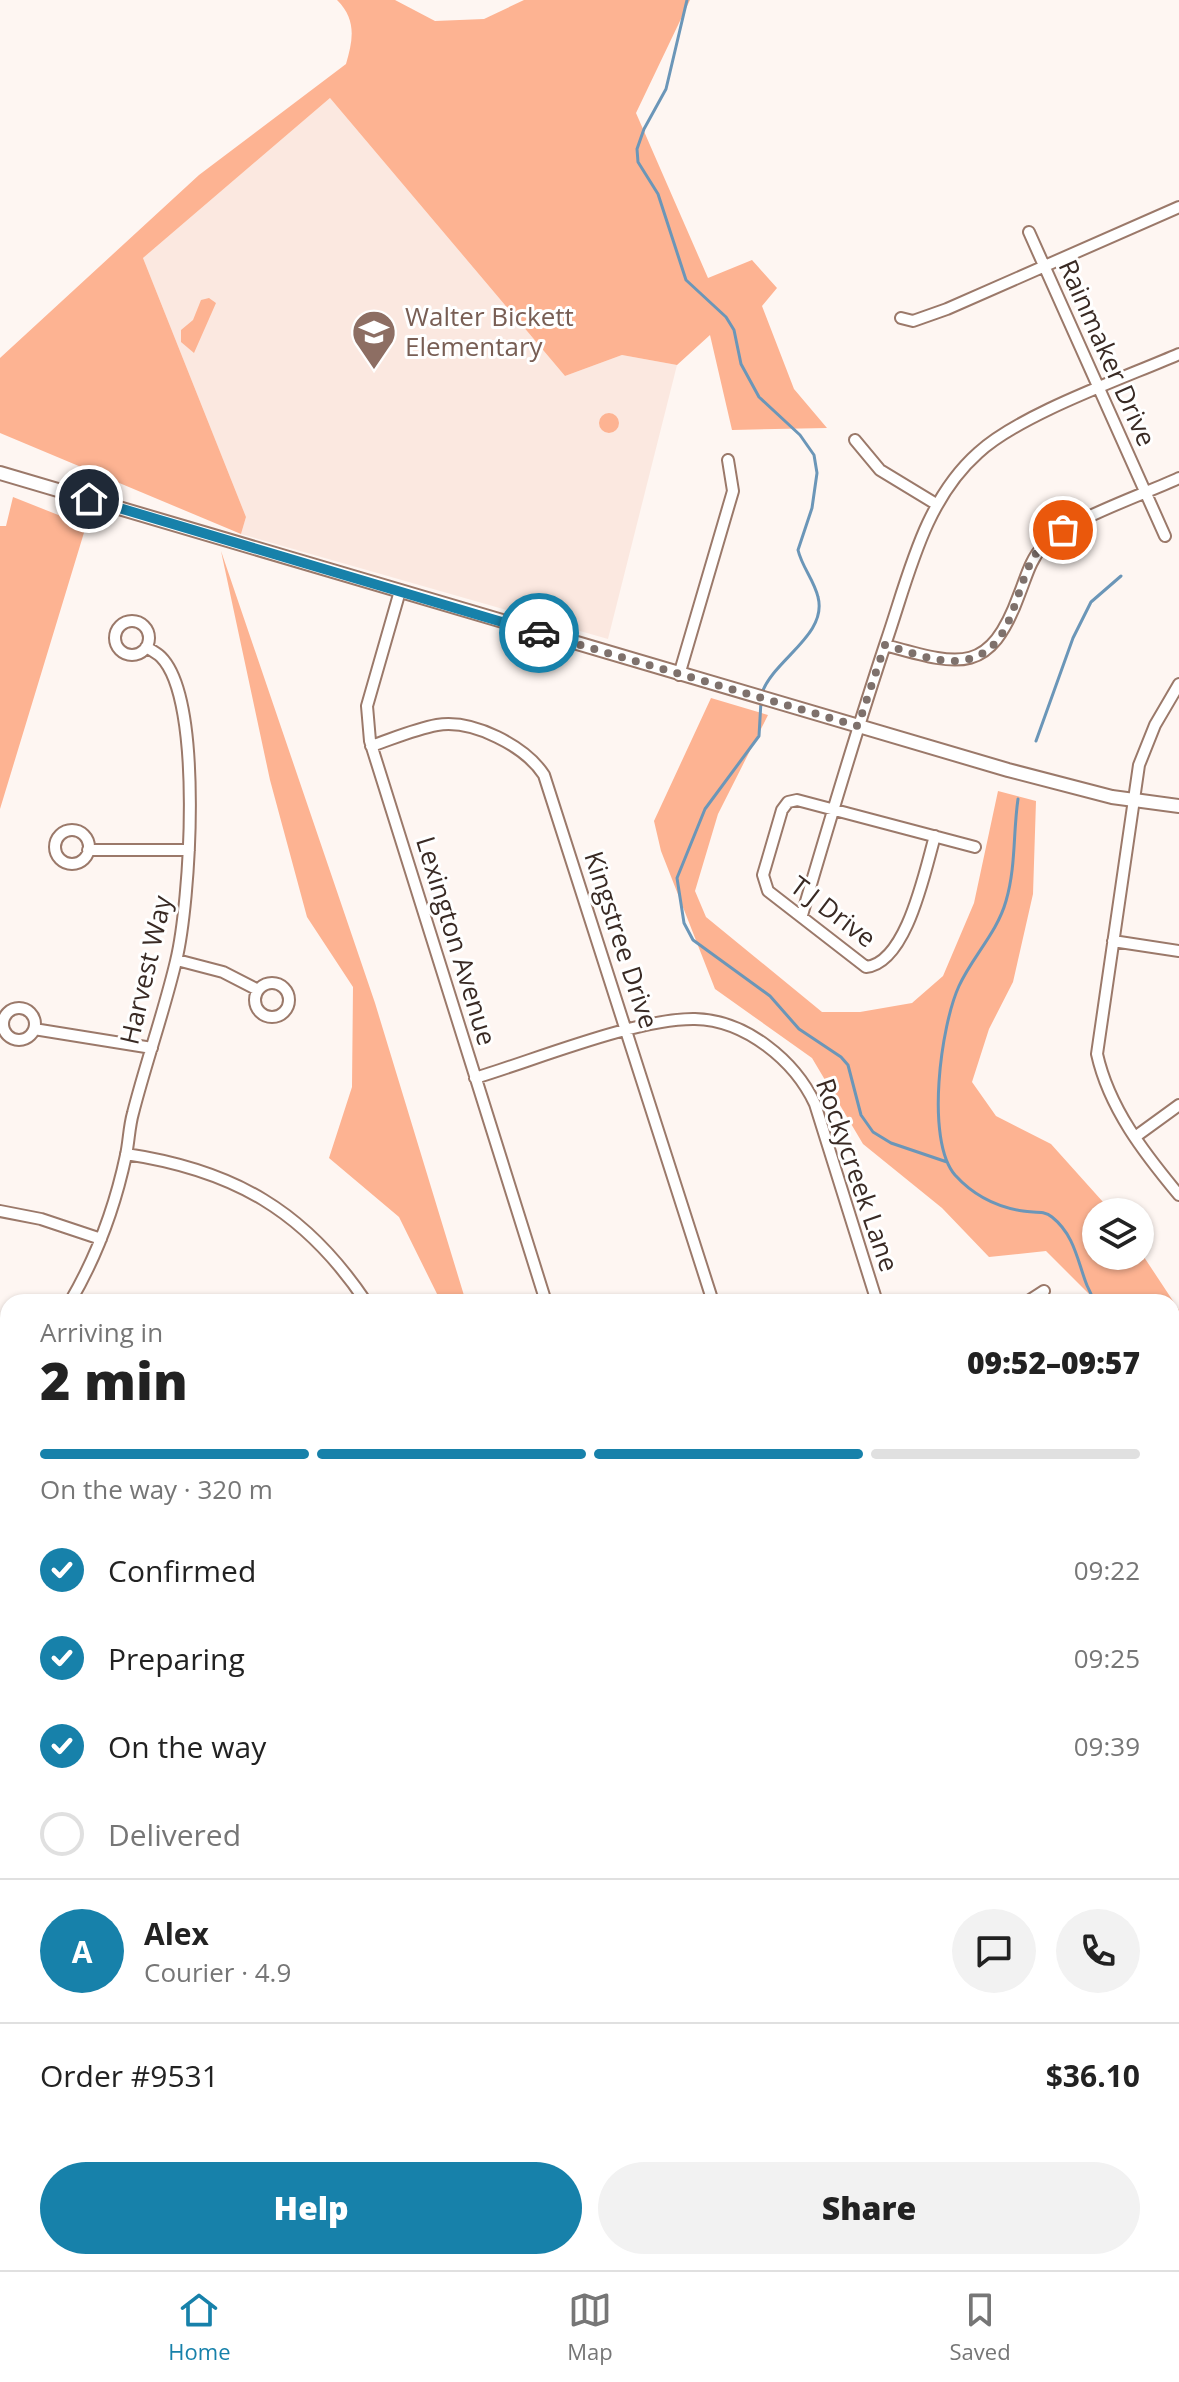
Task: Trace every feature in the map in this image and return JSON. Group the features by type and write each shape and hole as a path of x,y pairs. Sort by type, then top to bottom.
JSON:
{"main road":[{"path":"0,473 679,675 1074,788 1135,801 1179,806"}],"street":[{"path":"901,318 913,321 947,309 1179,207"},
{"name":"Rainmaker Drive","path":"1029,232 1165,536"},
{"path":"802,915 885,645 936,504 948,483 979,451 1016,427 1179,354"},
{"path":"855,440 880,470 936,504"},
{"path":"679,675 733,491 728,460"},
{"path":"885,645 958,661 984,653 1008,627 1033,559 1045,544 1063,530 1179,478"},
{"name":"Lexington Avenue","path":"400,591 367,706 371,746 543,1294"},
{"name":"Harvest Way","path":"74,1294 101,1239 126,1154 132,1116 177,960 184,919 191,806 180,706 162,658 146,647"},
{"path":"1179,684 1155,725 1139,765 1097,1054 1103,1080 1135,1137 1179,1195"},
{"name":"Kingstree Drive","path":"371,746 435,726 455,725 520,749 534,759 550,790 710,1294"},
{"name":"T J Drive","path":"935,836 912,917 882,963 866,967 768,891 764,882 782,810 788,802 797,800 834,808 975,847"},
{"path":"88,850 189,850"},
{"path":"1113,941 1179,951"},
{"path":"177,960 223,972 258,990"},
{"name":"Rockycreek Lane","path":"475,1078 655,1022 697,1019 728,1025 756,1039 803,1078 815,1104 874,1294"},
{"path":"34,1029 152,1048"},
{"path":"1135,1137 1179,1105"},
{"path":"126,1154 165,1160 220,1176 252,1191 312,1234 360,1294"},
{"path":"0,1211 41,1219 101,1239"}],"shaded area":[{"path":"337,0 395,0 435,21 484,19 524,0 690,0 636,113 708,278 752,260 777,288 762,306 794,389 827,428 732,430 710,335 677,365 622,355 565,376 330,98 143,258 246,517 241,534 0,433 0,358 199,175 346,64 352,30 348,15"},
{"name":"Walter Bickett Elementary","path":"330,98 565,376 622,355 677,365 608,639 241,534 246,517 143,258"},
{"path":"209,298 216,303 194,353 181,342 181,330 193,320 201,300"},
{"path":"609,413 616,416 619,423 616,430 609,433 602,430 599,423 602,416"},
{"path":"13,497 86,526 0,809 0,526 6,526"},
{"path":"221,551 375,1003 464,1294 437,1294 399,1217 329,1158 352,1087 353,987 307,917 270,780"},
{"path":"711,698 768,715 718,814 695,891 706,917 822,1012 860,1012 912,1003 943,976 974,903 998,791 1036,801 1033,894 1013,982 989,1029 972,1082 996,1116 1051,1144 1099,1198 1082,1198 1082,1270 1153,1270 1168,1294 1089,1294 1046,1251 989,1257 942,1208 863,1144 812,1058 715,989 661,851 654,821"}],"waterway":[{"path":"687,0 666,89 644,129 637,149 638,162 658,194 686,280 726,317 734,330 741,364 759,397 800,435 814,455 817,473 812,508 798,550 816,591 819,611 808,635 777,669 762,693"},
{"path":"1036,741 1073,638 1091,602 1121,576"},
{"path":"761,701 759,736 705,809 677,878 684,923 693,940 770,996 799,1029 841,1057 848,1065 861,1115 873,1132 891,1143 947,1162"},
{"path":"1018,799 1006,901 997,924 959,986 952,1004 939,1082 940,1136 955,1175 970,1189 1004,1207 1046,1213 1061,1226 1074,1248 1091,1294"}],"way so far":[{"path":"539,633 858,726 885,645 958,661 984,653 1008,627 1033,559 1045,544 1063,530"}],"place":[{"name":"Walter Bickett Elementary","path":"374,371"}],"route":[{"path":"89,499 539,633"}]}
